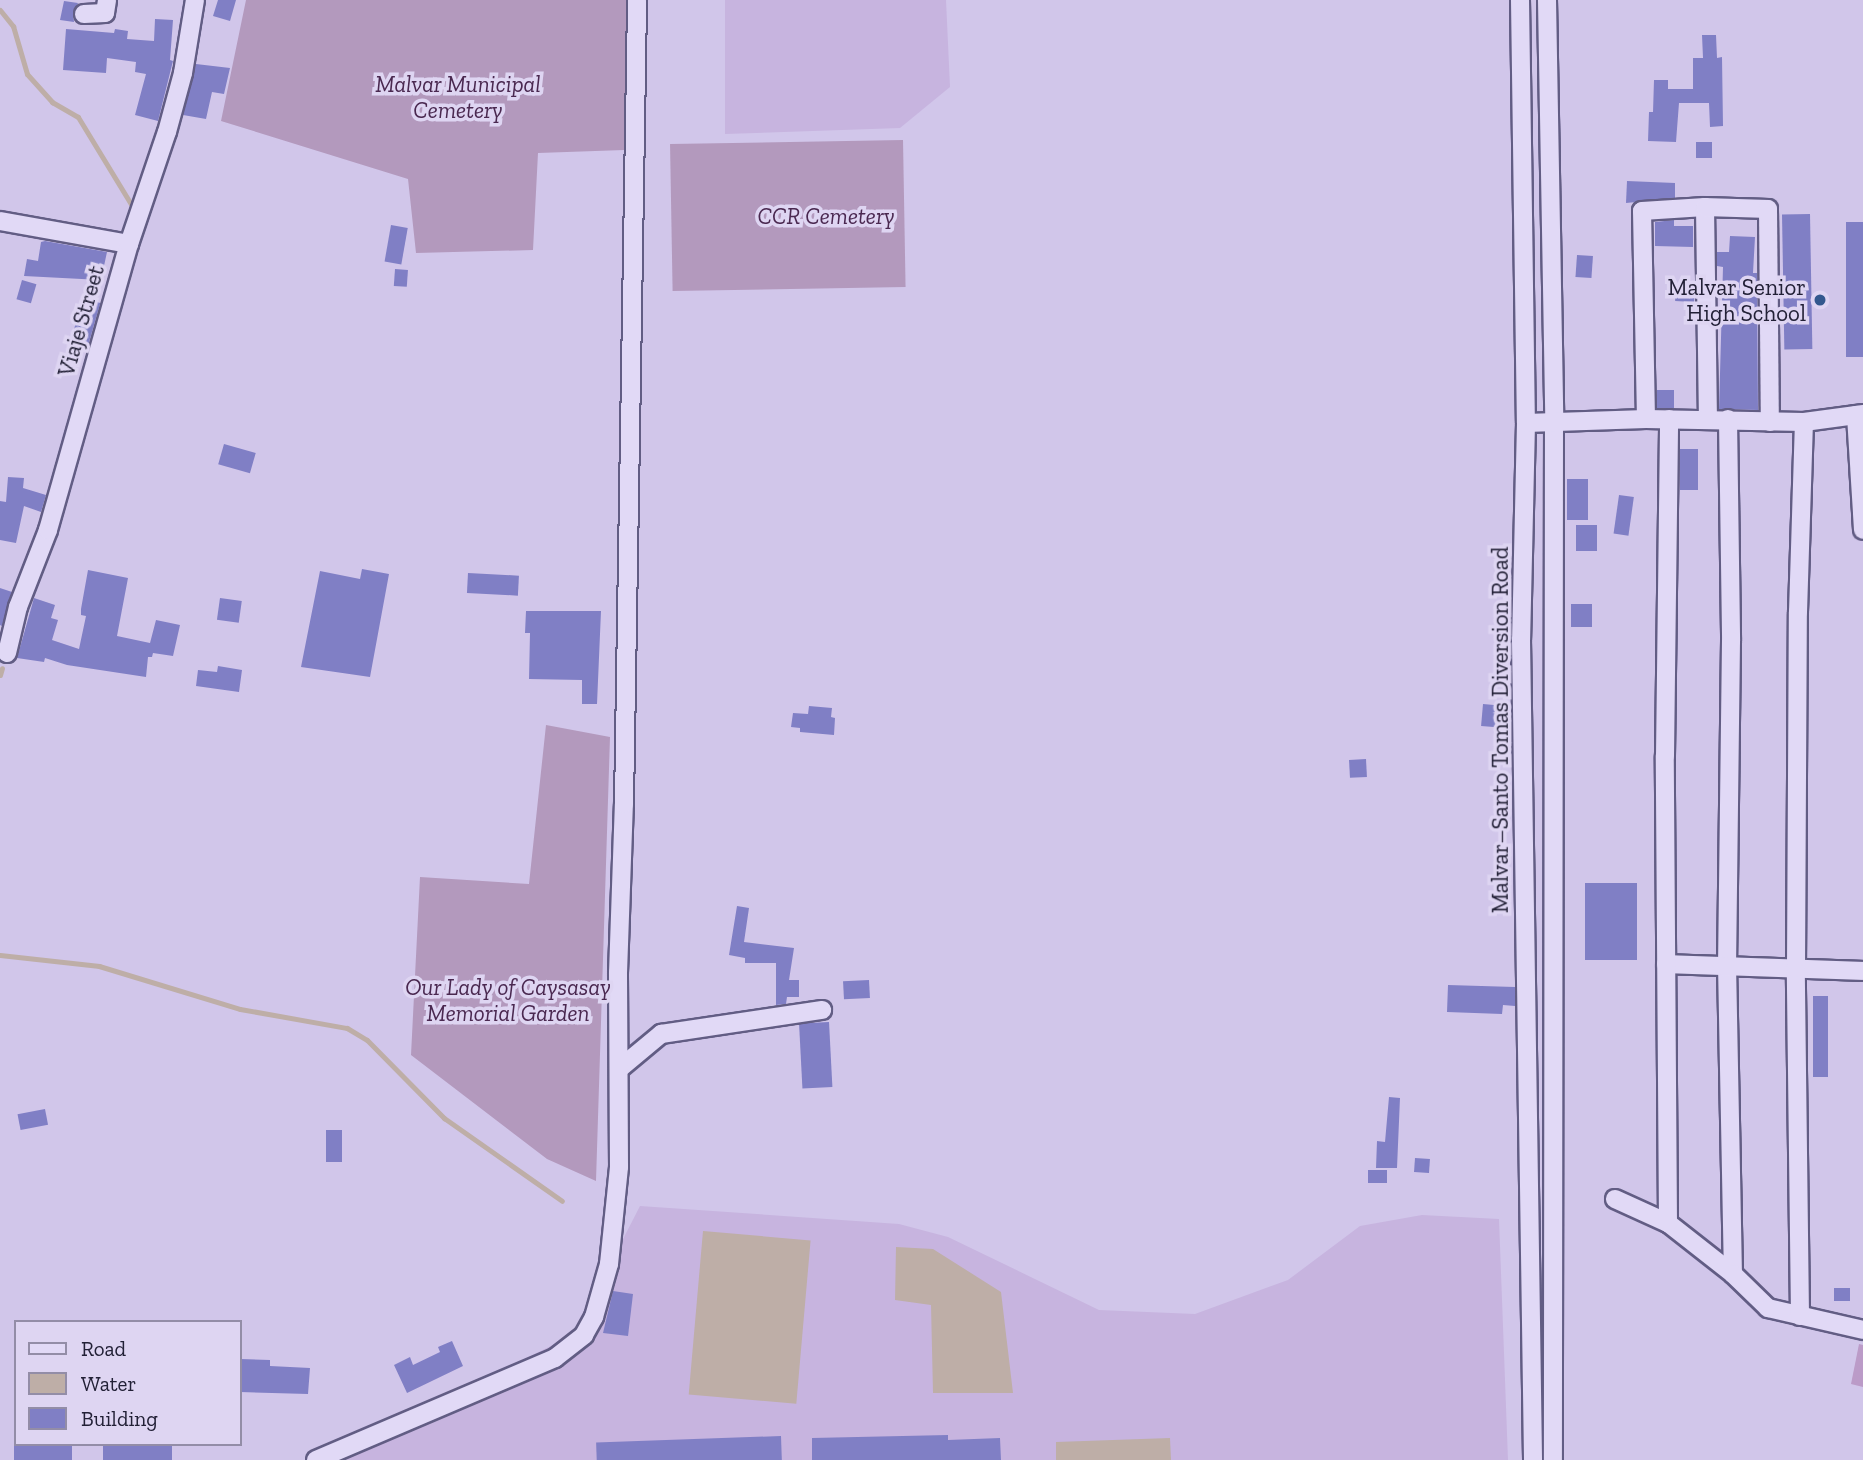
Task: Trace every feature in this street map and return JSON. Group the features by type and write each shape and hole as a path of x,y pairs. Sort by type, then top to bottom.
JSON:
{"street":[{"path":"84,15 105,13 108,8 107,0"},
{"name":"Viaje Street","path":"7,653 18,607 48,530 129,244 167,132 183,73 195,0"},
{"path":"316,1460 555,1358 584,1335 594,1317 609,1264 619,1167 637,0"},
{"name":"Malvar–Santo Tomas Diversion Road","path":"1520,0 1526,424 1521,640 1533,1460"},
{"path":"1547,0 1554,422 1553,1460"},
{"path":"1646,419 1642,211 1705,207 1768,209 1770,422"},
{"path":"1705,207 1708,420"},
{"path":"0,220 129,244"},
{"path":"1526,424 1646,419 1804,422 1860,414 1863,530"},
{"path":"1668,419 1668,1223"},
{"path":"1728,419 1731,654 1727,964 1733,1274"},
{"path":"1800,1317 1796,968 1798,612 1804,422"},
{"path":"0,606 18,607"},
{"path":"1666,964 1727,964 1863,971"},
{"path":"619,1069 661,1034 822,1010"},
{"path":"1615,1199 1668,1223 1733,1274 1768,1308 1863,1330"}],"shaded area":[{"path":"725,0 946,0 950,87 900,128 725,134"},
{"path":"640,1206 899,1224 948,1237 1099,1310 1195,1314 1288,1280 1360,1226 1422,1215 1499,1219 1508,1460 337,1460 336,1451 563,1340 596,1314 621,1243"},
{"path":"1859,1344 1863,1345 1863,1387 1851,1384"}],"green space":[{"name":"Malvar Municipal Cemetery","path":"246,0 627,0 624,150 538,153 533,250 416,253 408,179 221,121"},
{"name":"CCR Cemetery","path":"903,140 906,287 673,291 670,144"},
{"name":"Our Lady of Caysasay Memorial Garden","path":"546,725 610,737 596,1181 547,1159 411,1055 420,877 529,884"}],"water":[{"path":"703,1231 811,1240 796,1404 689,1394"},
{"path":"896,1247 933,1249 1001,1292 1013,1393 933,1393 931,1305 895,1300"},
{"path":"1170,1438 1171,1460 1056,1460 1056,1442"}],"building":[{"path":"218,0 236,0 230,21 213,16"},
{"path":"64,1 78,3 73,14 74,22 60,20"},
{"path":"155,19 173,20 170,60 173,61 158,121 135,115 146,74 135,72 136,62 107,58 106,73 63,70 66,29 114,33 115,29 128,31 127,39 154,41"},
{"path":"1702,35 1716,35 1717,58 1722,57 1723,126 1710,127 1709,103 1679,103 1676,142 1648,141 1649,112 1653,112 1654,80 1668,80 1668,89 1693,89 1693,58 1703,58"},
{"path":"196,64 230,68 224,94 212,92 206,119 183,115"},
{"path":"1696,142 1712,142 1712,158 1696,158"},
{"path":"1627,181 1675,183 1675,198 1626,203"},
{"path":"1782,214 1810,214 1812,349 1784,349"},
{"path":"1674,220 1674,226 1693,226 1693,247 1655,246 1655,222"},
{"path":"1846,222 1863,222 1863,357 1846,357"},
{"path":"391,225 408,228 401,264 385,261"},
{"path":"1730,236 1755,237 1753,273 1757,273 1758,410 1719,409 1723,267 1717,266 1717,252 1729,252"},
{"path":"41,242 107,252 101,280 24,276 27,259 38,261"},
{"path":"1577,255 1593,256 1591,278 1575,277"},
{"path":"395,269 408,270 407,287 394,286"},
{"path":"22,280 36,284 31,303 16,299"},
{"path":"1676,284 1695,285 1694,302 1675,301"},
{"path":"83,298 100,303 89,343 71,338"},
{"path":"1657,390 1674,390 1674,408 1657,408"},
{"path":"224,444 256,453 250,473 218,464"},
{"path":"1680,449 1698,449 1698,490 1680,490"},
{"path":"8,477 24,478 23,488 46,495 41,512 24,506 16,543 0,540 0,501 6,502"},
{"path":"1567,479 1588,479 1588,520 1567,520"},
{"path":"1619,495 1634,497 1628,536 1614,534"},
{"path":"1576,525 1597,525 1597,551 1576,551"},
{"path":"362,569 389,574 370,677 301,667 320,571 360,579"},
{"path":"88,570 128,578 117,636 150,643 156,620 180,625 173,656 153,653 152,657 148,657 146,677 67,665 45,658 44,662 17,658 34,598 55,605 51,618 58,620 52,640 79,649 86,616 81,615 81,609"},
{"path":"468,573 519,576 518,596 467,593"},
{"path":"0,588 12,592 2,626 0,625"},
{"path":"220,598 242,601 239,623 217,620"},
{"path":"1571,604 1592,604 1592,627 1571,627"},
{"path":"526,611 601,611 597,704 582,704 582,680 529,679 530,633 525,633"},
{"path":"218,666 242,670 239,692 196,686 198,670 217,672"},
{"path":"1483,704 1505,706 1503,728 1481,726"},
{"path":"809,706 832,708 831,717 835,718 834,735 800,732 800,728 791,727 793,713 808,714"},
{"path":"1366,759 1367,777 1350,778 1349,760"},
{"path":"1585,883 1637,883 1637,960 1585,960"},
{"path":"737,906 749,908 744,942 794,948 789,980 799,980 799,997 787,997 786,1004 776,1005 776,963 745,963 745,958 729,955"},
{"path":"869,980 870,998 844,999 843,981"},
{"path":"1448,985 1515,987 1515,1006 1503,1005 1502,1014 1447,1012"},
{"path":"1813,996 1828,996 1828,1077 1813,1077"},
{"path":"829,1022 832,1087 802,1088 799,1024"},
{"path":"1389,1097 1400,1098 1397,1168 1376,1168 1377,1141 1385,1142"},
{"path":"45,1109 48,1125 21,1130 18,1114"},
{"path":"326,1130 342,1130 342,1162 326,1162"},
{"path":"1415,1158 1430,1159 1429,1173 1414,1172"},
{"path":"1368,1170 1387,1170 1387,1183 1368,1183"},
{"path":"1834,1288 1850,1288 1850,1301 1834,1301"},
{"path":"613,1291 633,1294 628,1336 603,1333"},
{"path":"452,1341 463,1366 407,1393 394,1365 410,1357 413,1365 440,1352 438,1347"},
{"path":"242,1359 270,1360 270,1366 310,1368 308,1394 242,1392"},
{"path":"948,1435 948,1440 1000,1438 1001,1460 812,1460 812,1438"},
{"path":"781,1436 782,1460 597,1460 596,1442"},
{"path":"14,1446 72,1446 72,1460 14,1460"},
{"path":"103,1446 172,1446 172,1460 103,1460"}],"waterway":[{"path":"0,10 13,26 27,74 52,102 78,117 134,209"},
{"path":"0,675 2,668"},
{"path":"0,955 99,966 240,1009 347,1028 367,1040 444,1118 562,1201"}],"place":[{"name":"Malvar Senior High School","path":"1820,300"}]}
